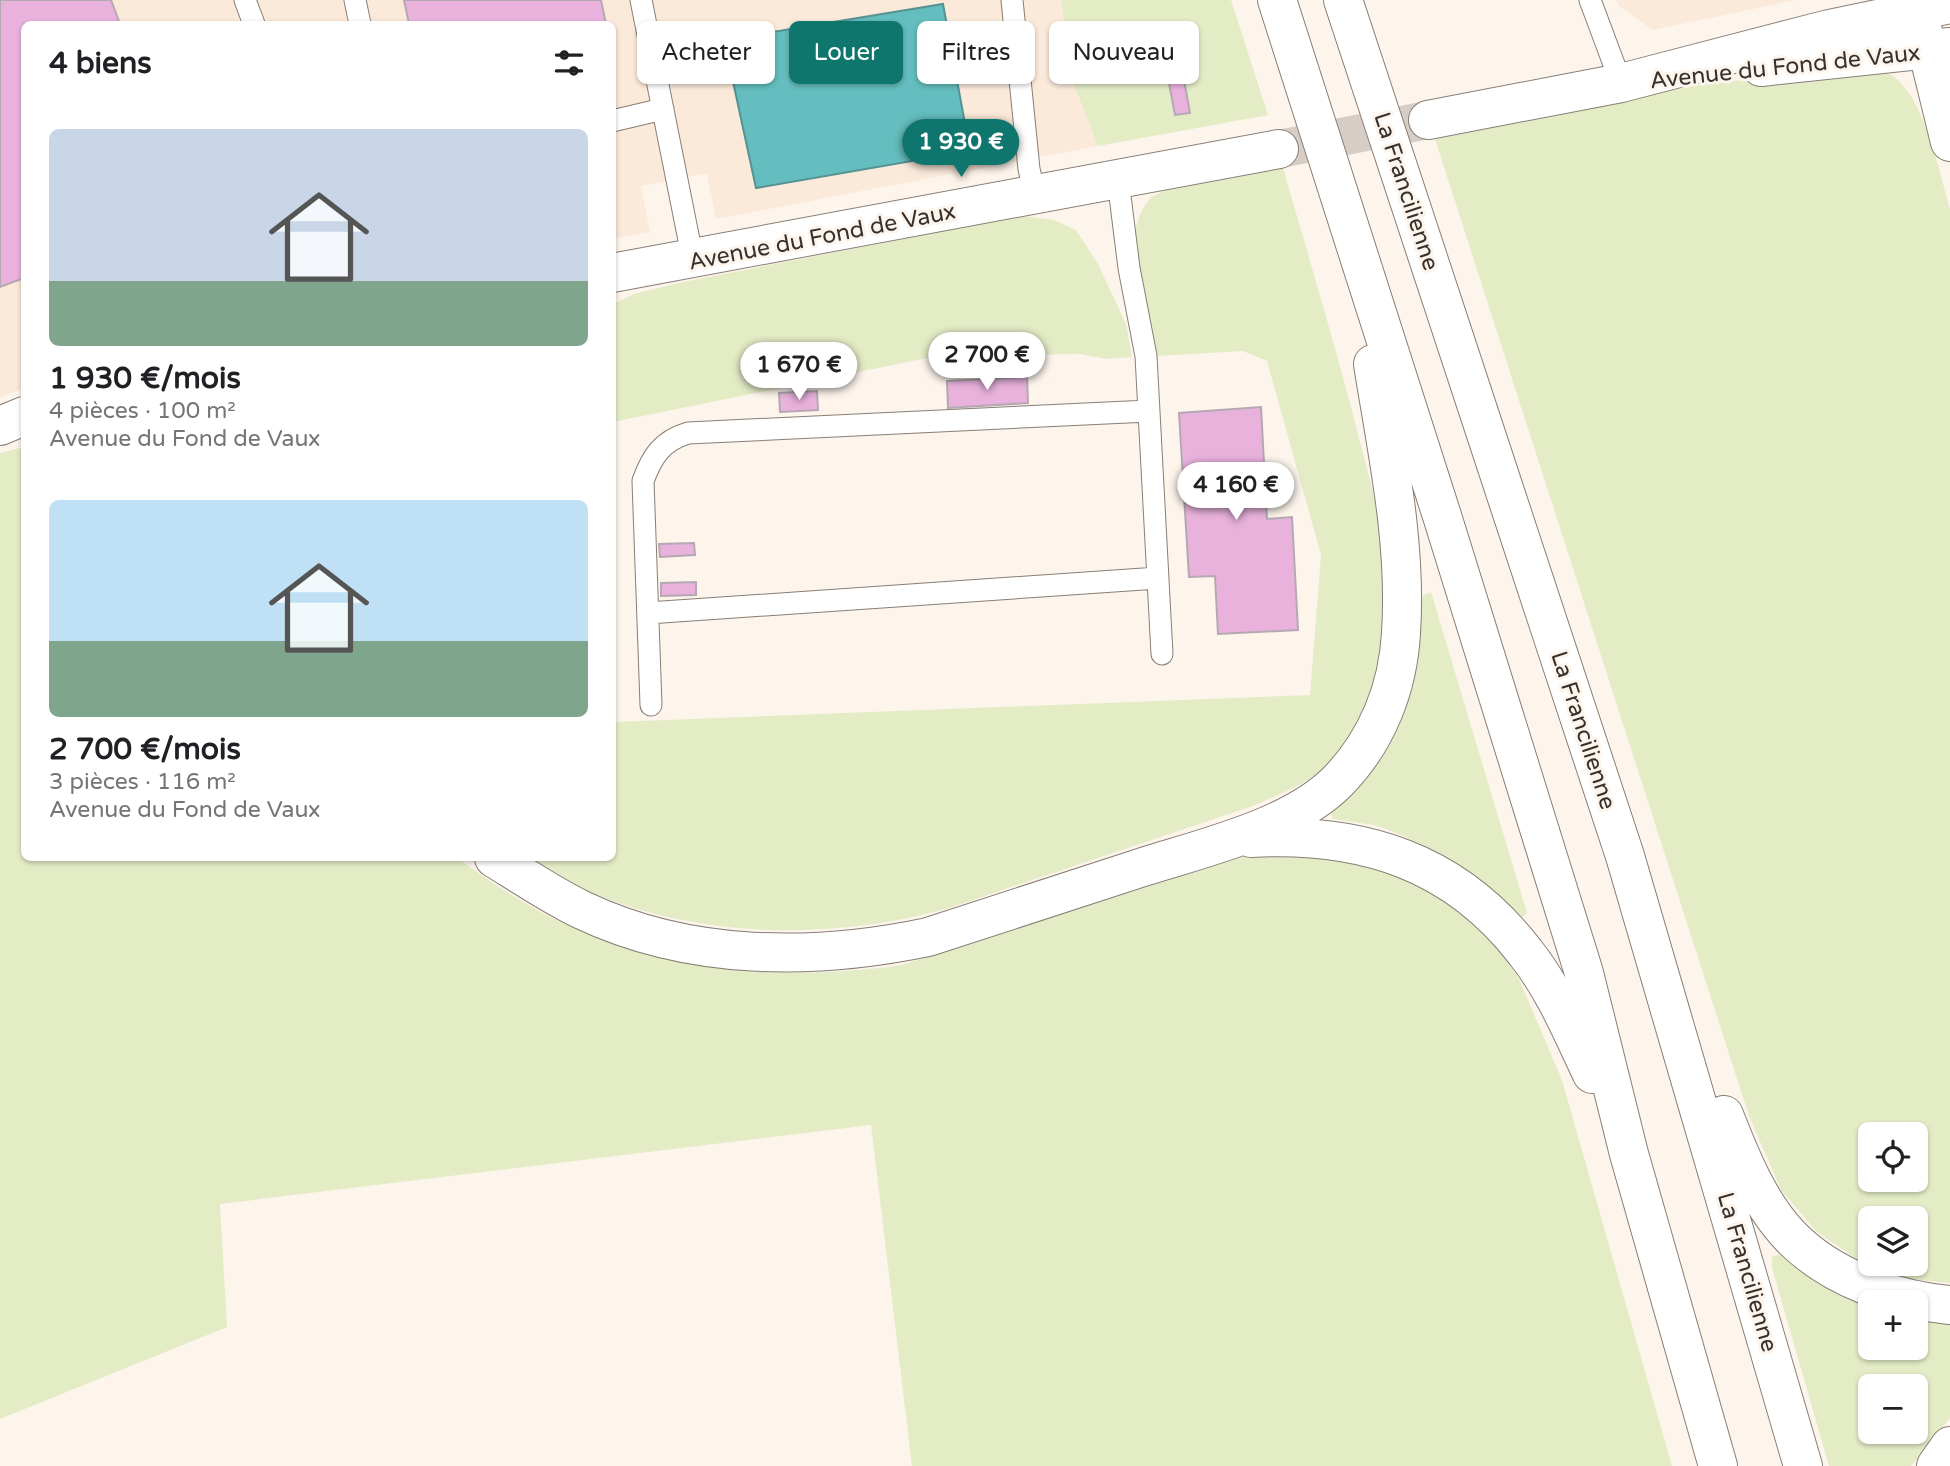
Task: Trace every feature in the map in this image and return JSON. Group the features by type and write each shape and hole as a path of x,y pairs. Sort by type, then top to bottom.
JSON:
{"main road":[{"path":"1277,0 1584,974 1629,1154 1718,1466"},
{"name":"La Francilienne","path":"1343,0 1625,856 1803,1466"},
{"name":"Avenue du Fond de Vaux","path":"1428,120 1621,83 1829,29 1934,7"},
{"path":"1934,7 1950,142"},
{"name":"Avenue du Fond de Vaux","path":"1621,83 1938,49"},
{"name":"Avenue du Fond de Vaux","path":"616,273 653,268 1279,149"},
{"path":"499,861 540,888 583,911 638,931 733,950 830,952 928,937 1228,839 1286,814 1336,783 1359,757 1382,718 1395,678 1401,633 1401,558 1354,244"},
{"name":"Avenue du Fond de Vaux","path":"616,286 653,268"},
{"path":"0,426 21,417"},
{"path":"0,442 21,438"},
{"path":"1228,839 1294,836 1339,839 1377,848 1450,880 1477,901 1525,952 1559,1004 1629,1154"},
{"path":"1625,856 1737,1148 1764,1200 1791,1237 1827,1265 1878,1290 1918,1302 1950,1305"},
{"path":"1936,1466 1950,1446"}],"lane":[{"path":"245,0 253,21"},
{"path":"355,0 359,21"},
{"path":"641,0 693,260"},
{"path":"1012,0 1028,159 1035,195"},
{"path":"1590,0 1621,83"},
{"path":"616,120 663,109"},
{"path":"1118,180 1129,268 1146,356 1162,654"},
{"path":"651,705 643,481 652,457 671,438 688,433 1149,411"},
{"path":"648,613 1158,578"}],"shaded area":[{"path":"0,0 1061,0 1064,21 1049,21 1049,84 1074,84 1098,146 716,219 707,173 641,186 650,232 616,238 616,21 21,21 21,389 0,397"},
{"path":"1616,0 1795,0 1653,30 1618,5"}],"green space":[{"path":"1061,0 1231,0 1268,115 1098,146 1074,84 1199,84 1199,21 1064,21"},
{"path":"1870,70 1889,74 1901,83 1921,115 1950,209 1950,1283 1895,1276 1928,1276 1928,1206 1858,1206 1858,1260 1817,1232 1781,1190 1749,1116 1435,139 1703,84 1835,71"},
{"path":"1283,168 1324,308 1381,526 1389,573 1388,618 1384,642 1379,666 1363,712 1353,732 1333,760 1301,784 1253,806 946,909 894,921 840,928 786,930 731,927 677,919 625,905 575,885 533,861 616,861 616,722 1310,695 1321,555 1267,361 1243,351 1157,356 1134,241 1137,224 1149,200 1173,188"},
{"path":"1022,216 1054,220 1076,230 1098,264 1126,324 1132,357 1107,359 1079,354 932,357 616,421 616,303 634,294 683,282"},
{"path":"21,448 21,861 461,861 515,897 559,921 605,941 702,965 802,973 902,965 1270,848 1388,870 1438,895 1482,925 1519,979 1562,1080 1672,1466 912,1466 871,1125 220,1204 227,1327 0,1419 0,453"},
{"path":"1431,592 1527,913 1521,918 1490,891 1441,856 1380,827 1333,819 1328,810 1418,598"},
{"path":"1780,1254 1839,1295 1858,1302 1858,1360 1928,1360 1928,1320 1950,1322 1950,1418 1911,1466 1829,1466 1772,1268 1772,1257"}],"water":[{"path":"943,4 946,21 917,21 917,84 958,84 970,151 756,188 734,84 775,84 775,32 789,29 789,84 903,84 903,21 840,21"}],"building":[{"path":"0,0 111,0 119,21 21,21 21,279 0,287"},
{"path":"404,0 601,0 605,21 408,21"},
{"path":"1169,84 1185,84 1190,113 1175,115"},
{"path":"1027,377 1028,403 948,408 947,381"},
{"path":"817,391 818,410 780,412 779,393"},
{"path":"1261,407 1267,519 1292,517 1298,630 1218,634 1215,576 1189,577 1179,413"},
{"path":"694,543 695,555 660,557 659,544"},
{"path":"696,582 696,595 661,596 661,583"}],"tunnel":[{"path":"1279,149 1428,120"}]}
